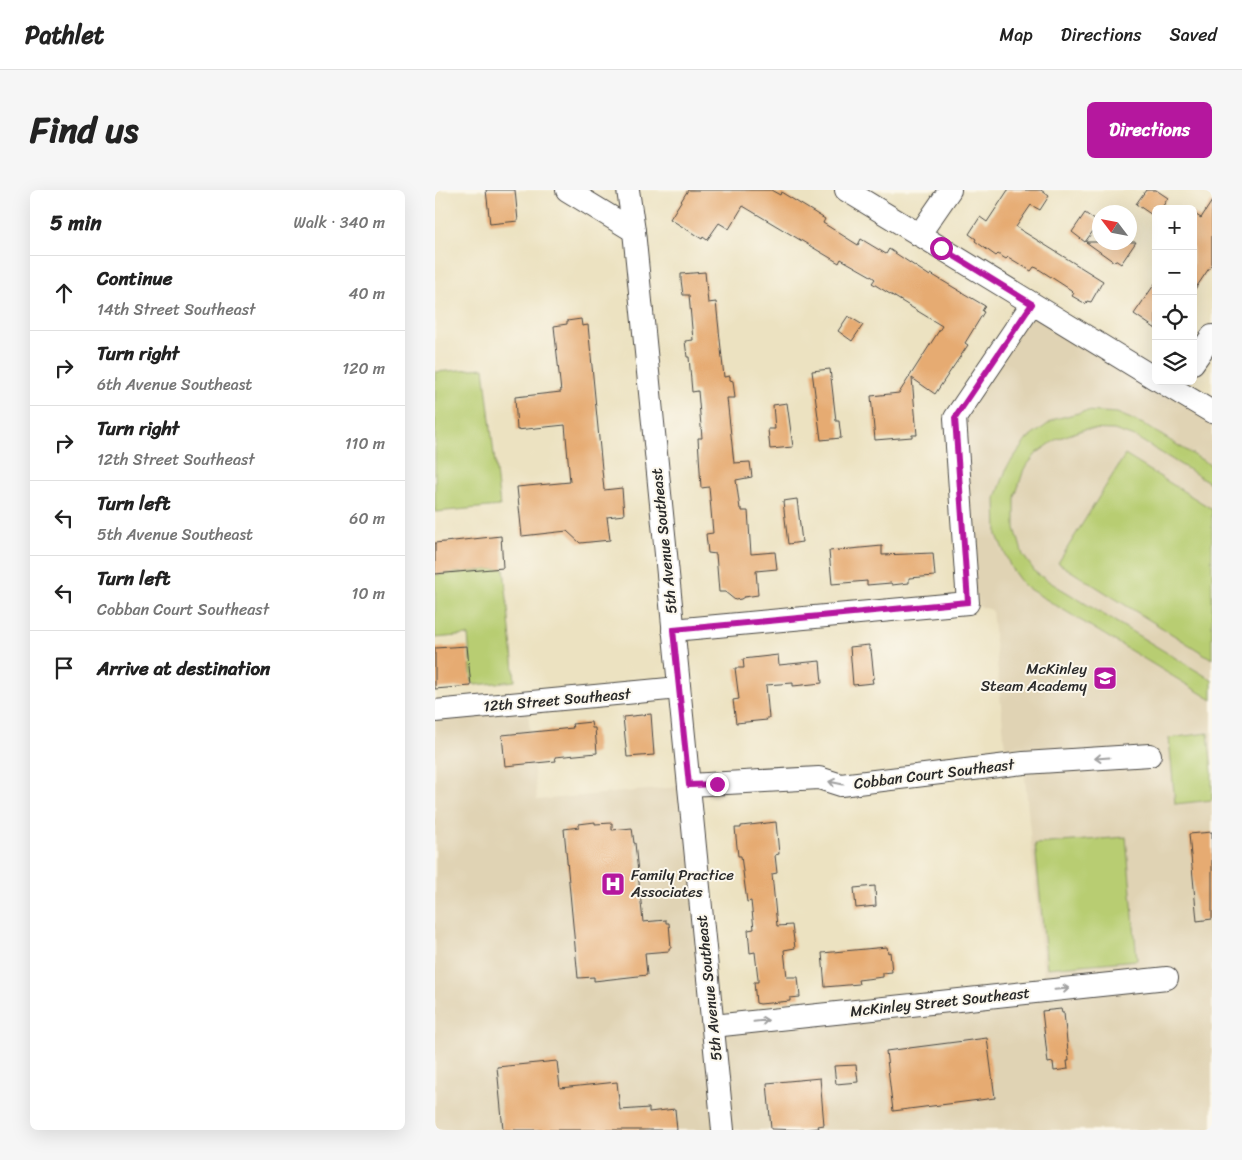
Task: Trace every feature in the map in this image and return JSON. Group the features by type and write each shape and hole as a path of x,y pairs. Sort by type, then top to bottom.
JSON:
{"street":[{"name":"5th Avenue Southeast","path":"628,190 634,231 723,1130"},
{"path":"846,190 1032,304 1152,374"},
{"path":"919,235 950,190"},
{"path":"581,194 634,231"},
{"path":"673,630 968,602 955,418 1032,304"},
{"path":"1197,357 1212,336"},
{"path":"1171,385 1212,412"},
{"name":"12th Street Southeast","path":"435,711 679,688"},
{"name":"Cobban Court Southeast","path":"689,785 819,778 841,785 1024,764 1150,755"},
{"name":"McKinley Street Southeast","path":"713,1026 1167,978"}],"shaded area":[{"path":"1032,304 1152,376 1152,385 1167,385 1212,412 1212,1130 435,1130 435,710 527,702 537,800 689,786 713,1026 1045,991 1022,747 1005,748 992,610 968,603 955,418"}],"green space":[{"path":"484,368 500,506 435,512 435,372"},
{"path":"1086,411 1117,413 1143,424 1212,466 1212,484 1137,438 1114,430 1085,429 1057,439 1037,453 1024,469 1015,497 1015,528 1023,555 1036,573 1212,680 1212,700 1024,586 1011,568 997,535 996,498 1007,467 1027,439 1055,419"},
{"path":"1125,455 1212,509 1212,659 1058,563"},
{"path":"504,568 515,681 476,685 472,683 468,635 435,638 435,575"},
{"path":"1208,733 1212,771 1212,800 1175,804 1169,738"},
{"path":"1126,837 1137,960 1047,968 1035,844"}],"building":[{"path":"486,190 515,190 518,221 490,224"},
{"path":"688,190 771,190 780,195 781,192 825,219 823,223 858,245 861,239 886,254 889,249 930,276 931,274 985,306 982,311 984,312 965,343 968,345 935,394 912,378 917,435 875,440 871,396 899,393 942,326 872,283 875,279 871,276 841,259 839,263 743,206 729,229 719,223 707,240 703,237 702,239 670,219"},
{"path":"1008,190 1041,190 1049,196 1040,210 1031,205 1016,227 1103,281 1091,302 1087,301 1086,304 1072,296 1074,293 1071,290 1037,268 1034,267 1031,271 1008,257 1006,259 998,254 996,256 975,241 976,239 969,234 980,217 987,222"},
{"path":"1146,190 1156,190 1168,198 1164,205 1152,205 1152,215 1136,204"},
{"path":"1212,201 1212,264 1197,286 1197,216 1201,218"},
{"path":"1085,213 1092,218 1092,232 1085,242 1072,232"},
{"path":"1097,250 1131,250 1121,264 1115,260 1114,262"},
{"path":"705,272 708,303 716,302 724,377 730,376 730,380 733,381 735,398 727,398 734,463 750,462 752,477 736,480 740,509 748,511 751,554 775,552 777,569 756,571 758,595 735,600 725,592 719,592 716,554 708,553 706,534 713,533 709,487 701,488 698,438 702,438 698,391 692,392 689,357 687,357 685,341 693,340 689,295 683,295 681,274"},
{"path":"1152,288 1152,326 1134,314"},
{"path":"848,316 863,325 852,341 838,331"},
{"path":"581,319 582,326 588,325 604,490 622,488 624,515 607,517 610,540 580,543 567,531 522,536 517,487 570,482 565,425 517,430 515,397 561,392 554,326 567,324 567,321"},
{"path":"830,369 836,421 839,421 841,438 821,440 812,371"},
{"path":"787,403 793,447 770,449 768,429 775,429 773,405"},
{"path":"797,499 802,542 788,544 783,501"},
{"path":"501,536 503,568 435,574 435,543"},
{"path":"882,546 882,555 933,553 935,576 909,578 909,583 892,585 891,583 867,585 867,581 832,584 829,551"},
{"path":"869,645 874,678 872,679 873,683 853,685 850,647"},
{"path":"467,646 471,686 435,689 435,648"},
{"path":"778,655 779,665 820,661 822,683 793,686 793,683 766,685 769,718 766,718 767,720 736,723 733,700 739,699 735,668 744,668 743,659"},
{"path":"651,714 654,755 627,757 623,717"},
{"path":"591,722 592,728 595,728 597,753 555,757 556,761 505,766 502,735 573,728 572,724"},
{"path":"595,822 595,824 612,823 612,830 632,828 643,922 666,920 666,923 669,923 671,948 669,948 669,951 645,953 647,975 594,981 594,977 578,978 564,829 579,827 579,824"},
{"path":"776,822 779,854 775,855 777,873 772,874 777,926 792,925 795,948 784,950 787,977 798,977 800,997 790,998 790,1001 760,1004 756,1003 754,982 758,982 758,979 755,952 750,953 748,930 754,929 751,901 747,902 741,856 738,856 735,828"},
{"path":"1212,832 1212,919 1197,921 1189,834"},
{"path":"875,886 876,906 856,908 854,888"},
{"path":"887,947 888,953 890,952 892,972 883,973 883,977 858,980 859,984 825,987 822,953"},
{"path":"1061,1009 1062,1013 1064,1013 1069,1061 1067,1061 1068,1069 1054,1071 1053,1062 1048,1063 1042,1011"},
{"path":"987,1038 995,1098 893,1111 886,1051"},
{"path":"557,1061 560,1088 617,1082 620,1110 649,1108 649,1112 675,1109 677,1130 503,1130 497,1067"},
{"path":"856,1065 858,1082 836,1084 834,1066"},
{"path":"820,1078 824,1125 818,1126 819,1128 801,1130 771,1129 767,1083"}],"place":[{"name":"McKinley Steam Academy","path":"1105,678"},
{"name":"Family Practice Associates","path":"613,884"}],"route":[{"path":"717,784 689,785 673,630 968,602 955,418 1032,304 941,248"}]}
